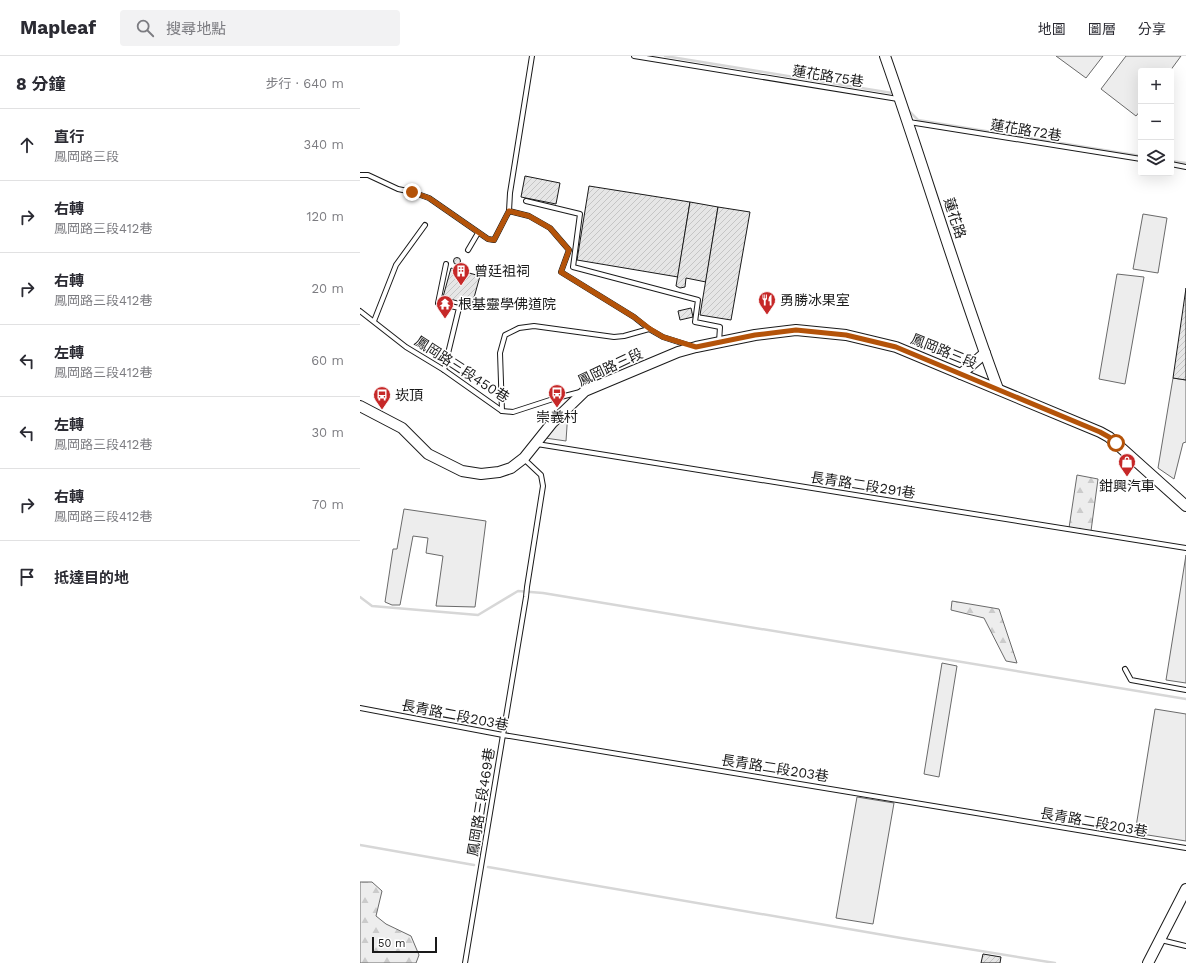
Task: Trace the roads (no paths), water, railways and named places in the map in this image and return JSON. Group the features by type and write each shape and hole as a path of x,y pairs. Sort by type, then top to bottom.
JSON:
{"street":[{"name":"蓮花路","path":"885,56 984,353 998,389"},
{"name":"鳳岡路三段","path":"360,406 402,428 428,454 462,471 482,474 499,472 512,468 524,458 552,423 585,391 678,352 755,335 796,330 846,335 896,347 1100,432 1109,437 1186,506"},
{"path":"961,374 984,353"},
{"path":"1148,963 1186,889"}],"lane":[{"path":"360,175 368,175 398,189 429,198 478,233 488,239 494,240 509,211 510,193 532,56"},
{"name":"蓮花路75巷","path":"634,56 900,99"},
{"name":"蓮花路72巷","path":"908,122 1138,159"},
{"path":"1174,165 1186,167"},
{"path":"526,201 580,214 573,267 698,300 695,322 720,327 719,342"},
{"path":"509,211 529,216 550,228 569,250 561,272 634,317 663,337 696,347"},
{"path":"374,322 396,265 425,225"},
{"path":"468,250 478,233"},
{"path":"444,370 459,308 438,303 446,264"},
{"name":"鳳岡路三段450巷","path":"360,310 406,347 444,370 502,411 513,412 553,399 585,391"},
{"path":"502,411 500,353 505,335 519,328 534,326 614,337 650,329"},
{"name":"長青路二段291巷","path":"536,444 1186,548"},
{"name":"鳳岡路三段469巷","path":"465,963 543,486 541,475 524,458"},
{"path":"1125,669 1132,680 1186,690"},
{"name":"長青路二段203巷","path":"360,708 503,735 1186,848"},
{"path":"1160,940 1186,946"}],"waterway":[{"path":"665,56 892,93"},
{"path":"907,109 918,120 1138,156"},
{"path":"1174,161 1186,163"},
{"path":"360,597 372,606 478,615 518,591 543,593 1186,699"},
{"path":"360,845 474,865"},
{"path":"488,867 1055,963"}],"place":[{"name":"曾廷祖祠","path":"461,286"},
{"name":"勇勝冰果室","path":"767,315"},
{"name":"根基靈學佛道院","path":"445,319"},
{"name":"崇義村","path":"557,408"},
{"name":"崁頂","path":"382,410"},
{"name":"鉗興汽車","path":"1127,477"}]}
